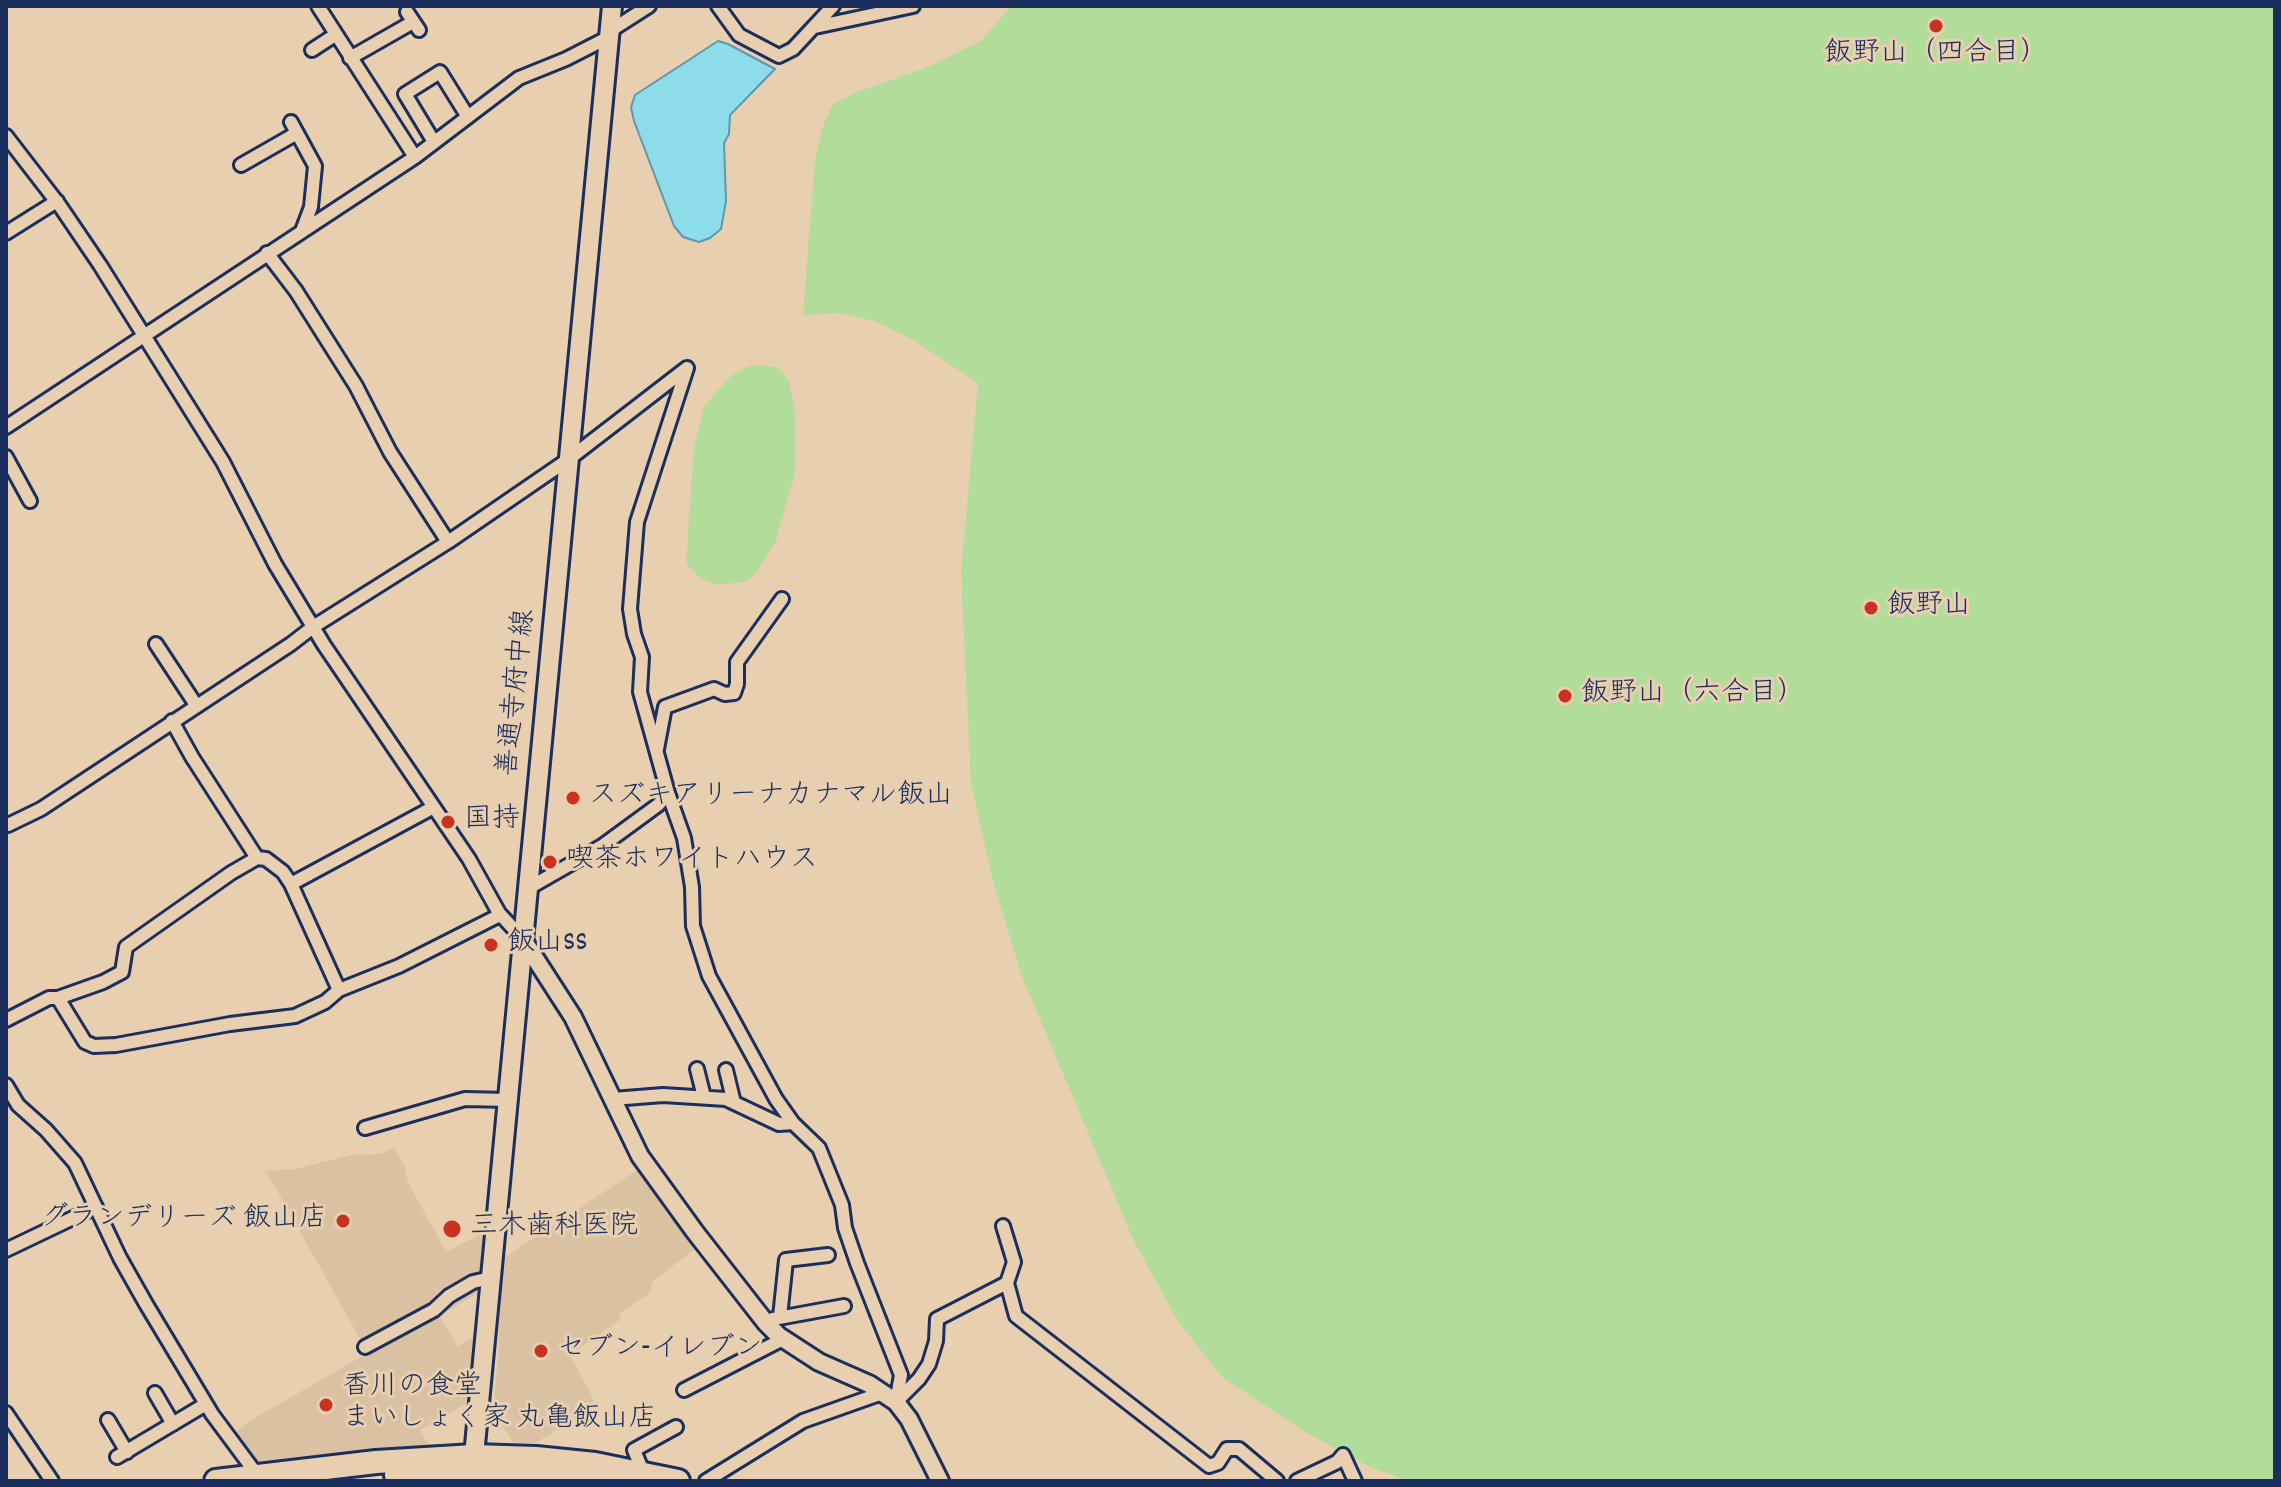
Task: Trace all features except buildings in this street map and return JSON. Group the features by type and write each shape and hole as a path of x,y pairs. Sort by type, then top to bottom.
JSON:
{"highway":[{"path":"331,1481 473,1470 550,1459 643,1472 678,1481"},
{"path":"216,1481 260,1479 376,1462 537,1473 602,1481"}],"main road":[{"name":"善通寺府中線","path":"473,1470 612,6"}],"street":[{"path":"318,6 415,157"},
{"path":"6,427 415,157 519,78 566,59 610,34 649,6"},
{"path":"718,6 739,35 779,56 793,49 833,6"},
{"path":"815,27 913,6"},
{"path":"350,58 413,21"},
{"path":"312,50 335,35"},
{"path":"434,142 405,94 440,72 468,117"},
{"path":"241,165 294,127 315,166 311,207 302,231"},
{"path":"6,136 57,201 223,462 275,564 313,627 469,859 499,913 522,938 573,1017 647,1166 772,1319 783,1339 819,1362 889,1398 909,1419 940,1481"},
{"path":"6,233 57,201"},
{"path":"267,253 296,291 349,374 390,452 448,542"},
{"path":"8,825 41,809 313,627 448,542 569,459 687,368 641,508 633,546 630,609 642,657 640,692 684,838 692,887 693,926 709,976 776,1099 793,1123 819,1148 831,1176 857,1263 901,1375 889,1398"},
{"path":"6,457 30,501"},
{"path":"657,749 665,707 714,689 725,694 734,693 737,662 782,599"},
{"path":"156,644 196,705"},
{"path":"172,721 257,858"},
{"path":"527,889 602,846 658,805 668,793"},
{"path":"291,884 432,808"},
{"path":"6,1020 49,998 58,998 103,982 122,972 126,947 257,858 266,859 283,872 291,884 339,990"},
{"path":"58,998 85,1042 94,1046 295,1016 325,1002 339,990 399,966 499,913"},
{"path":"697,1069 704,1097"},
{"path":"726,1070 734,1103"},
{"path":"6,1085 18,1105 46,1130 75,1163 126,1269 206,1404 260,1479"},
{"path":"613,1099 663,1095 704,1097 734,1103 779,1124 793,1123"},
{"path":"365,1127 465,1099 508,1100"},
{"path":"6,1250 96,1207"},
{"path":"1003,1226 1014,1262 1007,1283 1016,1316 1209,1466 1218,1463 1227,1449 1239,1449 1277,1481"},
{"path":"772,1319 786,1260 828,1255"},
{"path":"365,1347 434,1310 449,1296 473,1282 491,1278"},
{"path":"706,1481 803,1421 889,1398 919,1379 929,1364 936,1341 937,1319 1007,1283"},
{"path":"772,1319 844,1306"},
{"path":"684,1390 783,1339"},
{"path":"155,1393 173,1424"},
{"path":"108,1420 122,1455 206,1404"},
{"path":"6,1413 52,1481"},
{"path":"643,1472 634,1450 676,1427"},
{"path":"1297,1481 1337,1462 1343,1455 1355,1481"},
{"path":"929,1481 931,1462"}],"shaded area":[{"path":"394,1148 405,1167 408,1182 446,1252 487,1231 481,1291 440,1316 458,1347 476,1335 471,1401 420,1430 429,1445 253,1464 232,1435 248,1422 368,1353 266,1171 295,1169 351,1155 381,1154"},
{"path":"642,1167 700,1245 653,1281 650,1293 618,1314 621,1319 570,1355 596,1404 536,1443 514,1443 493,1412 499,1344 499,1261"}],"green space":[{"path":"1011,6 2275,6 2275,1481 1409,1481 1370,1467 1302,1430 1223,1378 1179,1323 1133,1239 1021,974 992,877 971,783 961,572 978,383 912,339 875,321 840,313 803,315 815,161 822,129 832,105 857,92 928,67 981,41"},
{"path":"748,366 779,368 789,381 795,413 795,473 776,540 756,573 744,582 716,585 701,578 686,563 694,448 704,406 731,376"}],"water":[{"path":"718,41 775,69 730,115 729,134 724,143 726,201 721,229 699,242 683,237 674,226 631,107 635,95"}],"place":[{"name":"飯野山（四合目）","path":"1936,26"},
{"name":"飯野山","path":"1871,608"},
{"name":"飯野山（六合目）","path":"1565,696"},
{"name":"スズキアリーナカナマル飯山","path":"573,798"},
{"name":"国持","path":"448,822"},
{"name":"喫茶ホワイトハウス","path":"550,862"},
{"name":"飯山SS","path":"491,945"},
{"name":"グランデリーズ 飯山店","path":"343,1221"},
{"name":"三木歯科医院","path":"452,1229"},
{"name":"セブン-イレブン","path":"541,1351"},
{"name":"香川の食堂 まいしょく家 丸亀飯山店","path":"326,1405"}]}
